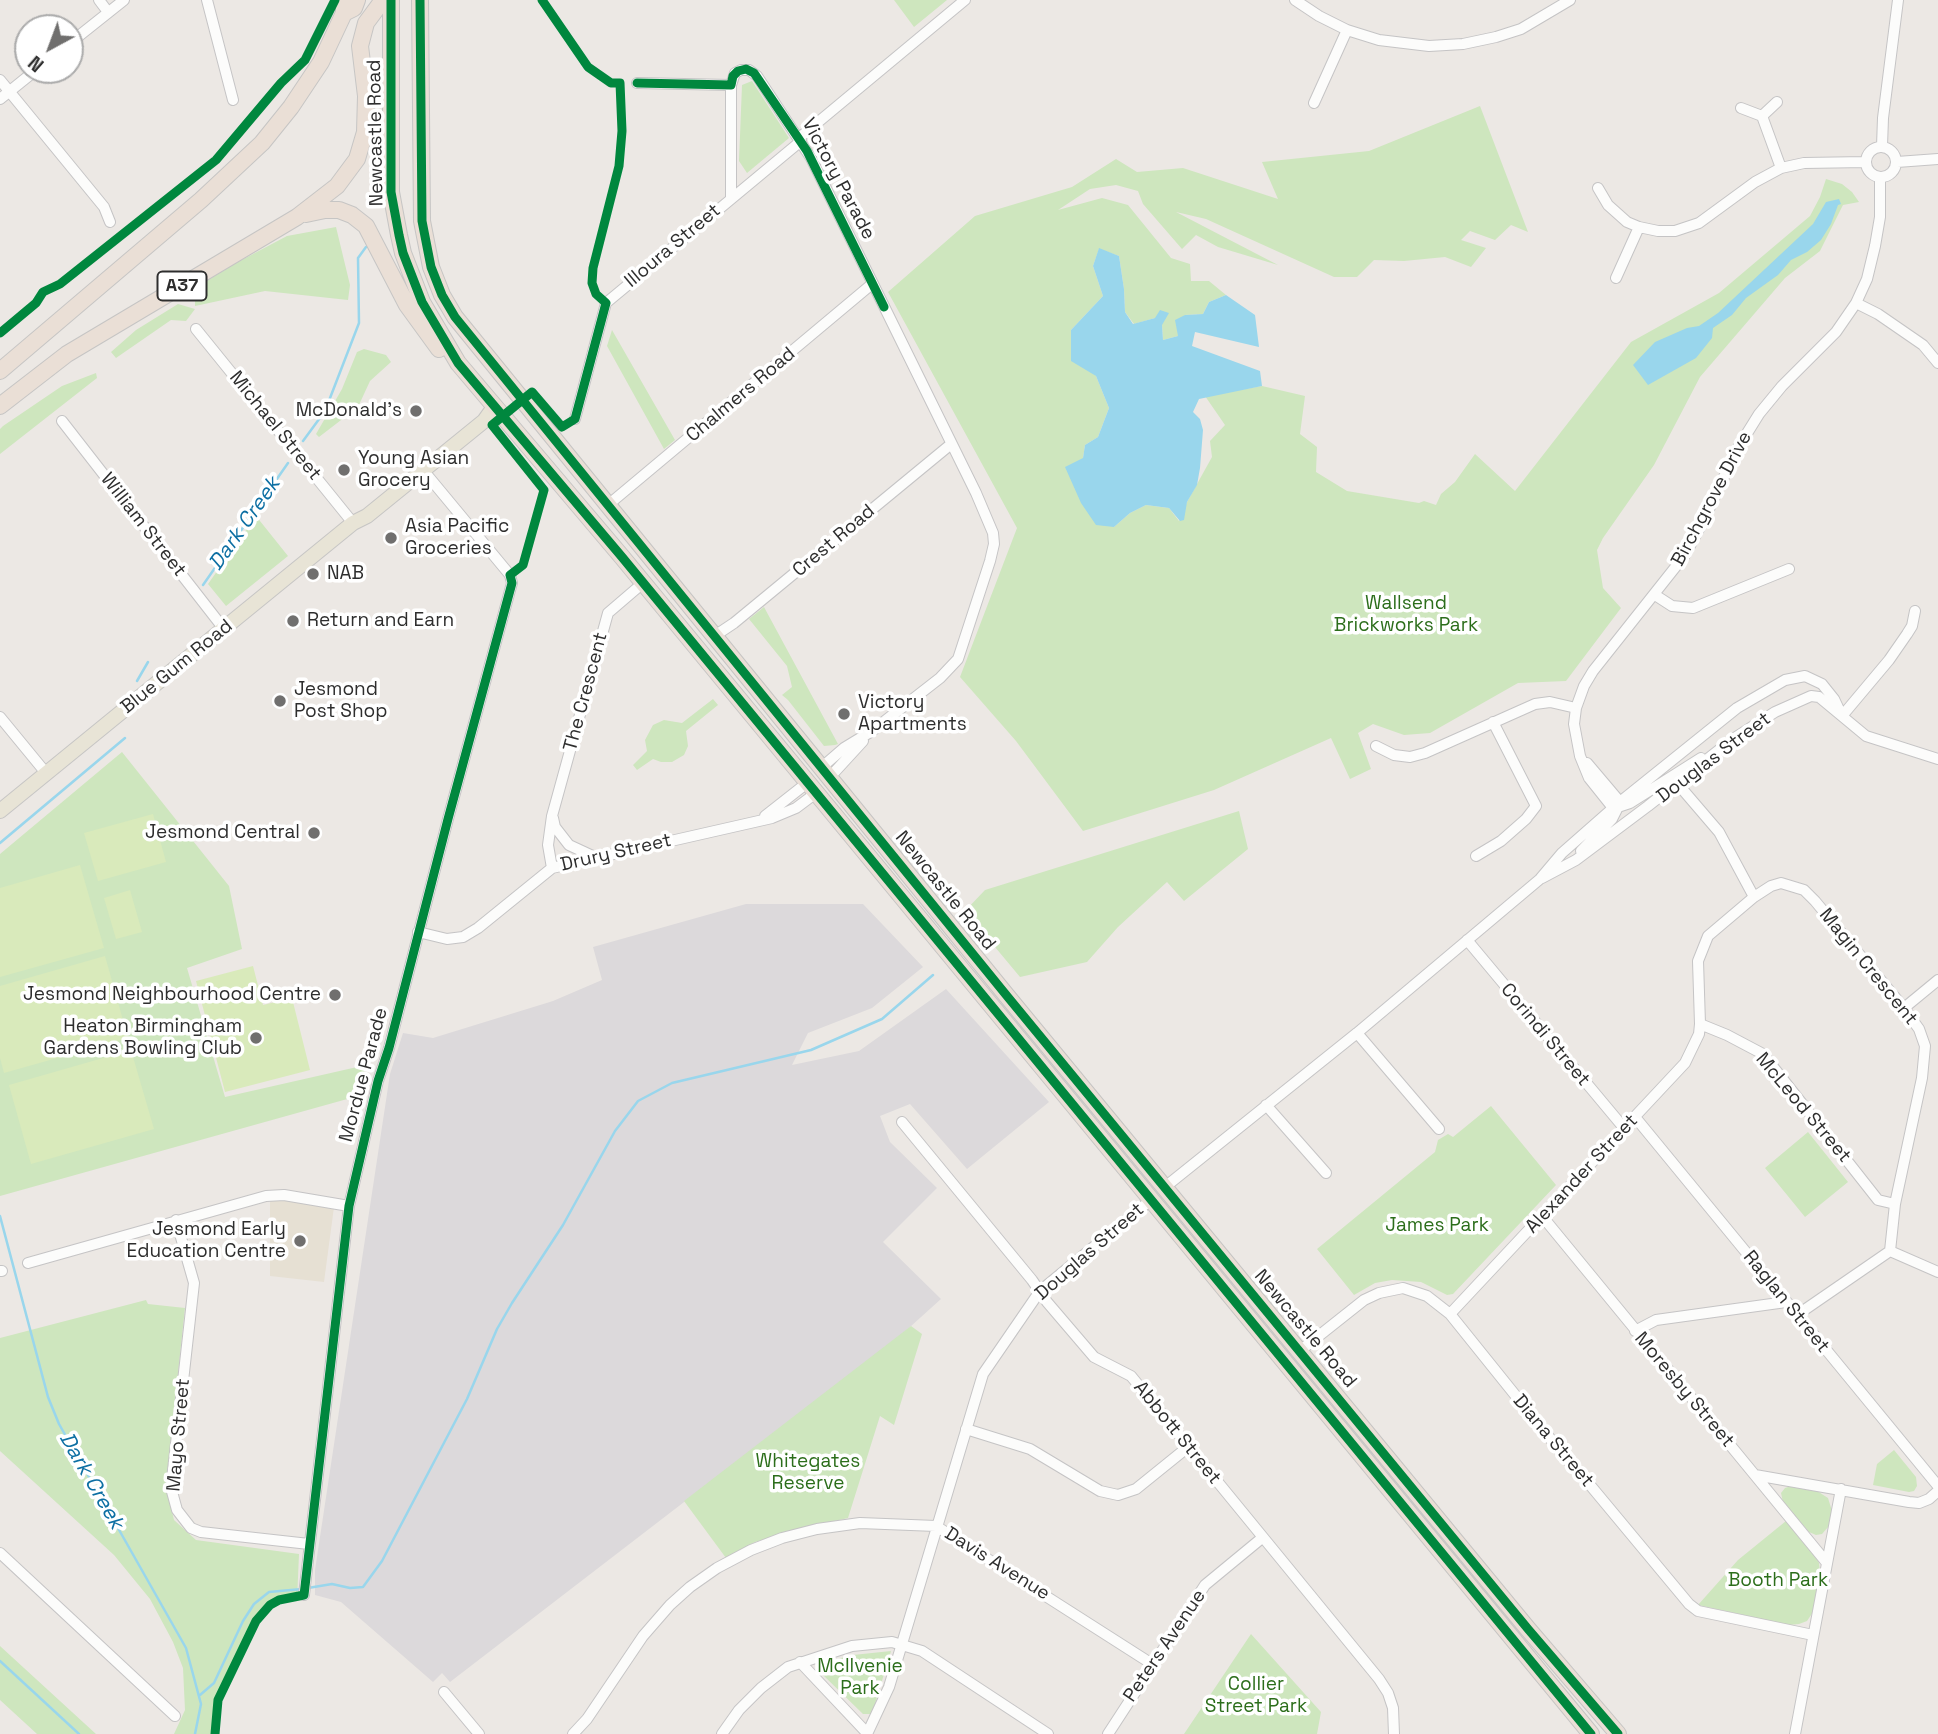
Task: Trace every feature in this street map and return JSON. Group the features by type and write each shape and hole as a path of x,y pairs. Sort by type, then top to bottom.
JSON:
{"highway":[{"name":"A37","path":"0,372 201,200 262,143 307,85 333,38 344,6 354,8 357,0"},
{"name":"A37","path":"0,406 66,354 297,217 337,186 348,173 365,132 367,110 360,46 366,23 383,0"},
{"name":"Newcastle Road","path":"391,0 391,192 403,253 422,302 458,363 643,583 1591,1734"},
{"path":"408,0 421,21"},
{"name":"Newcastle Road","path":"419,0 420,191 424,241 430,267 455,317 1528,1629 1618,1734"},
{"path":"297,217 333,210 346,212 362,222 422,327 448,360 458,363"},
{"path":"494,407 514,391"},
{"path":"812,788 826,772"},
{"name":"Douglas Street","path":"1152,1199 1166,1187"},
{"path":"1528,1629 1558,1675 1606,1734"}],"main road":[{"name":"Blue Gum Road","path":"353,523 362,510 479,413 494,407"},
{"name":"Blue Gum Road","path":"0,811 353,523 367,516 484,421 494,407"}],"street":[{"path":"99,0 108,12"},
{"path":"84,32 124,0"},
{"path":"207,0 233,100"},
{"path":"800,140 965,0"},
{"path":"1295,0 1347,30 1379,40 1405,44 1463,44 1521,29 1570,0"},
{"path":"1882,146 1898,0"},
{"path":"1314,103 1347,30"},
{"name":"Victory Parade","path":"637,83 731,85 733,76 738,71 746,69 754,73 800,140 989,521 994,544 958,659 940,678 872,731 826,772"},
{"path":"0,80 5,95 104,207 110,222"},
{"path":"5,95 19,84"},
{"path":"731,85 731,197"},
{"path":"1762,116 1777,103"},
{"path":"1741,108 1762,116 1782,169"},
{"name":"Illoura Street","path":"575,419 606,303 800,140"},
{"path":"1882,146 1891,150 1897,162 1894,172 1880,177 1872,174 1866,162 1872,149 1882,146"},
{"path":"1897,162 1938,159"},
{"path":"1598,188 1608,205 1627,222 1657,231 1675,231 1699,223 1755,182 1782,169 1804,163 1866,162"},
{"name":"Birchgrove Drive","path":"1617,806 1590,778 1582,763 1574,724 1576,708 1584,686 1593,671 1672,575 1695,538 1747,431 1782,386 1836,332 1856,303 1867,279 1875,246 1880,217 1880,177"},
{"path":"1616,278 1639,227"},
{"name":"Chalmers Road","path":"608,505 872,284"},
{"path":"1856,303 1878,314 1923,345 1938,363"},
{"name":"Michael Street","path":"196,329 353,523"},
{"name":"William Street","path":"62,421 224,629"},
{"name":"Crest Road","path":"716,635 950,444"},
{"name":"Mordue Parade","path":"304,1595 349,1206 375,1092 390,1048 418,932 512,583 510,575 424,470"},
{"path":"1655,595 1672,606 1693,608 1789,569"},
{"name":"The Crescent","path":"552,868 548,845 552,816 608,613 643,583"},
{"path":"1915,611 1912,626 1889,660 1842,716 1866,736 1938,759"},
{"name":"Douglas Street","path":"1166,1187 1357,1033 1540,879 1562,853 1720,720 1786,680 1802,676 1817,680 1834,699 1842,716"},
{"name":"Douglas Street","path":"1540,879 1576,860 1733,739 1775,712 1811,695 1819,697 1842,716"},
{"path":"1376,746 1394,755 1410,757 1425,753 1535,704 1550,702 1576,708"},
{"path":"0,717 46,773"},
{"path":"1476,856 1501,841 1526,819 1535,806 1493,722"},
{"path":"1576,860 1587,843 1612,819 1617,806 1630,803 1733,739"},
{"path":"1677,783 1719,832 1754,897"},
{"name":"Drury Street","path":"418,932 447,939 463,937 552,868 753,822 812,788"},
{"path":"552,816 555,827 569,845 597,858"},
{"name":"Magin Crescent","path":"1700,1024 1698,961 1708,936 1770,886 1781,883 1804,890 1904,1008 1919,1029 1924,1046 1924,1059 1895,1204 1890,1251"},
{"name":"Corindi Street","path":"1467,940 1624,1128"},
{"path":"1904,1008 1938,981"},
{"name":"Alexander Street","path":"1450,1314 1685,1063 1699,1034 1700,1024"},
{"name":"McLeod Street","path":"1700,1024 1763,1054 1878,1200 1895,1204"},
{"path":"1357,1033 1439,1129"},
{"path":"1266,1105 1326,1173"},
{"name":"Raglan Street","path":"1635,1117 1938,1489"},
{"name":"Abbott Street","path":"902,1122 1046,1302 1094,1357 1131,1376 1379,1679 1393,1708 1394,1734"},
{"path":"29,1263 266,1196 284,1195 349,1206"},
{"name":"Douglas Street","path":"867,1734 888,1686 987,1367 1040,1292 1152,1199"},
{"name":"Moresby Street","path":"1542,1216 1827,1563"},
{"name":"Mayo Street","path":"176,1220 194,1283 171,1488 177,1510 191,1528 201,1532 309,1544"},
{"path":"1797,1315 1890,1251 1938,1272"},
{"name":"Diana Street","path":"1301,1350 1364,1300 1379,1293 1403,1289 1427,1296 1450,1314 1569,1462 1689,1604 1698,1611 1812,1634"},
{"path":"1636,1331 1656,1320 1786,1302"},
{"path":"966,1429 1030,1448 1100,1492 1118,1495 1136,1489 1188,1447"},
{"path":"1755,1475 1919,1503 1929,1499 1938,1489"},
{"path":"1795,1734 1812,1634 1842,1489"},
{"name":"Davis Avenue","path":"573,1734 587,1719 643,1636 670,1605 717,1568 782,1538 817,1529 860,1523 936,1526 1152,1664"},
{"name":"Peters Avenue","path":"1108,1734 1205,1585 1262,1538"},
{"path":"0,1553 175,1716"},
{"path":"722,1734 739,1710 788,1667 852,1646 901,1643 922,1651 1048,1734"},
{"path":"800,1662 867,1734"},
{"path":"444,1692 479,1734"}],"shaded area":[{"path":"746,904 863,904 923,967 872,1008 808,1033 792,1065 859,1051 946,989 1049,1102 967,1169 910,1104 880,1116 890,1142 937,1188 883,1242 941,1299 900,1336 450,1682 442,1673 433,1682 341,1602 315,1595 315,1570 390,1074 403,1033 433,1038 553,1001 602,980 593,947"},
{"name":"Jesmond Early Education Centre","path":"270,1194 334,1207 324,1282 270,1276"}],"green space":[{"path":"894,0 947,0 914,27"},
{"path":"752,81 789,138 747,173 739,161 742,85"},
{"name":"Wallsend Brickworks Park","path":"1480,106 1528,232 1511,225 1495,240 1470,231 1461,240 1486,248 1471,267 1445,257 1404,261 1374,260 1357,277 1334,277 1206,219 1176,212 1278,265 1218,247 1196,235 1182,249 1143,204 1138,191 1116,185 1090,189 1058,210 1102,198 1128,205 1171,258 1190,264 1191,281 1209,281 1226,295 1209,302 1203,314 1185,315 1178,336 1163,340 1162,325 1155,318 1134,324 1125,312 1119,256 1099,249 1093,266 1103,296 1071,330 1096,376 1109,408 1098,437 1085,445 1083,458 1114,527 1130,513 1146,505 1169,508 1179,521 1212,457 1210,441 1225,425 1205,396 1262,386 1305,396 1300,434 1317,447 1316,472 1347,491 1436,505 1441,494 1455,482 1475,454 1515,491 1631,342 1719,293 1810,216 1826,179 1842,184 1859,202 1843,205 1820,251 1785,278 1700,377 1654,465 1597,550 1603,588 1621,608 1566,681 1518,683 1430,733 1404,735 1373,724 1358,733 1371,769 1350,779 1331,738 1214,790 1083,831 1016,741 960,677 1017,528 888,292 975,216 1072,187 1116,159 1137,172 1183,168 1278,199 1262,162 1369,151"},
{"path":"336,227 350,285 348,300 265,291 195,306 195,288 236,263 287,236"},
{"path":"178,304 195,309 186,321 171,320 116,358 111,352 136,330"},
{"path":"612,330 675,440 664,449 607,346"},
{"path":"364,349 386,355 391,362 370,381 358,407 319,437 316,434 342,389 357,352"},
{"path":"96,373 97,378 0,454 0,429 3,426 62,386"},
{"path":"256,516 288,556 226,606 208,584"},
{"path":"764,607 838,744 824,746 782,695 792,687 787,666 749,619"},
{"path":"713,699 718,705 686,731 688,746 684,755 672,762 653,759 637,770 633,765 647,751 645,740 653,725 664,720 682,723"},
{"path":"122,752 229,886 242,949 187,968 225,1097 366,1065 358,1096 0,1196 0,854"},
{"path":"1239,811 1248,849 1184,901 1167,882 1118,927 1087,962 1020,977 965,911 985,890"},
{"path":"153,814 166,862 98,881 84,833"},
{"path":"80,865 104,948 0,977 0,888"},
{"path":"130,890 142,932 116,939 104,898"},
{"path":"105,956 128,1038 4,1073 0,1058 0,986"},
{"name":"Heaton Birmingham Gardens Bowling Club","path":"253,966 263,1005 292,998 310,1070 225,1092 196,981"},
{"path":"131,1050 154,1129 31,1164 9,1085"},
{"name":"James Park","path":"1491,1106 1556,1185 1453,1294 1447,1295 1421,1282 1392,1280 1375,1283 1354,1295 1317,1249 1435,1152 1438,1140 1448,1134 1453,1137"},
{"path":"1808,1132 1848,1182 1805,1217 1765,1168"},
{"path":"146,1300 148,1304 185,1308 166,1486 174,1520 196,1540 299,1554 297,1601 281,1602 264,1614 220,1700 217,1734 174,1734 185,1710 183,1668 173,1642 150,1599 114,1555 0,1451 0,1338"},
{"name":"Whitegates Reserve","path":"911,1326 922,1334 894,1425 880,1416 848,1518 755,1542 726,1558 684,1501"},
{"path":"1894,1450 1916,1477 1917,1486 1914,1491 1873,1485 1877,1464"},
{"path":"1791,1486 1817,1491 1828,1498 1832,1511 1829,1526 1822,1534 1809,1532 1783,1502 1781,1493"},
{"name":"Booth Park","path":"1786,1521 1814,1553 1819,1563 1820,1573 1813,1612 1807,1621 1789,1625 1698,1605 1738,1560"},
{"name":"Collier Street Park","path":"1251,1634 1321,1712 1317,1734 1184,1734"},
{"path":"0,1646 96,1734 37,1734 0,1700"},
{"name":"McIlvenie Park","path":"891,1651 872,1714 863,1714 823,1675 819,1664 853,1655"}],"water":[{"path":"1839,199 1841,204 1838,205 1821,240 1807,252 1791,260 1778,275 1746,298 1732,315 1713,328 1712,338 1696,358 1648,385 1633,365 1655,342 1687,328 1699,326 1718,313 1813,224 1826,202"},
{"path":"1099,248 1119,256 1125,312 1133,324 1155,318 1160,310 1169,313 1162,325 1163,340 1178,336 1175,320 1185,315 1203,314 1209,302 1226,295 1255,315 1259,347 1195,332 1192,346 1260,371 1262,386 1199,399 1193,412 1200,419 1203,430 1200,468 1197,485 1187,502 1184,520 1180,521 1169,508 1146,505 1130,513 1114,527 1096,525 1081,503 1065,467 1083,458 1085,445 1098,437 1109,408 1096,376 1071,361 1071,330 1103,296 1093,266"}],"waterway":[{"name":"Dark Creek","path":"303,441 325,411 359,323 358,258 366,247"},
{"name":"Dark Creek","path":"203,585 288,463"},
{"name":"Dark Creek","path":"137,681 148,662"},
{"name":"Dark Creek","path":"0,843 125,738"},
{"path":"308,1588 332,1584 350,1588 363,1587 382,1561 467,1399 497,1329 563,1225 615,1131 638,1101 672,1083 811,1050 882,1019 933,975"},
{"name":"Dark Creek","path":"0,1216 48,1397 59,1424 186,1648 201,1704 195,1734"},
{"path":"200,1695 214,1683 243,1621 254,1604 269,1592 302,1589"},
{"path":"0,1661 79,1734"}],"cycle path":[{"path":"0,333 36,303 43,292 60,284 216,160 281,83 305,60 335,0"},
{"path":"391,0 391,192 403,253 422,302 458,363 622,557 1591,1734"},
{"path":"420,0 422,221 431,267 442,295 455,317 1007,996 1528,1629 1618,1734"},
{"path":"215,1734 218,1700 256,1621 270,1605 279,1600 304,1595 349,1206 378,1081 512,583 510,575 523,565 544,490 492,425 532,392 562,427 575,419 606,303 596,294 592,283 593,268 619,166 622,131 620,83 611,83 588,67 542,0"},
{"path":"637,83 731,85 733,76 738,71 746,69 754,73 807,151 884,307"}],"place":[{"name":"McDonald's","path":"416,411"},
{"name":"Young Asian Grocery","path":"344,470"},
{"name":"Asia Pacific Groceries","path":"391,538"},
{"name":"NAB","path":"313,574"},
{"name":"Return and Earn","path":"293,621"},
{"name":"Jesmond Post Shop","path":"280,701"},
{"name":"Victory Apartments","path":"844,714"},
{"name":"Jesmond Central","path":"314,833"},
{"name":"Jesmond Neighbourhood Centre","path":"335,995"},
{"name":"Heaton Birmingham Gardens Bowling Club","path":"256,1038"},
{"name":"Jesmond Early Education Centre","path":"300,1241"}]}
